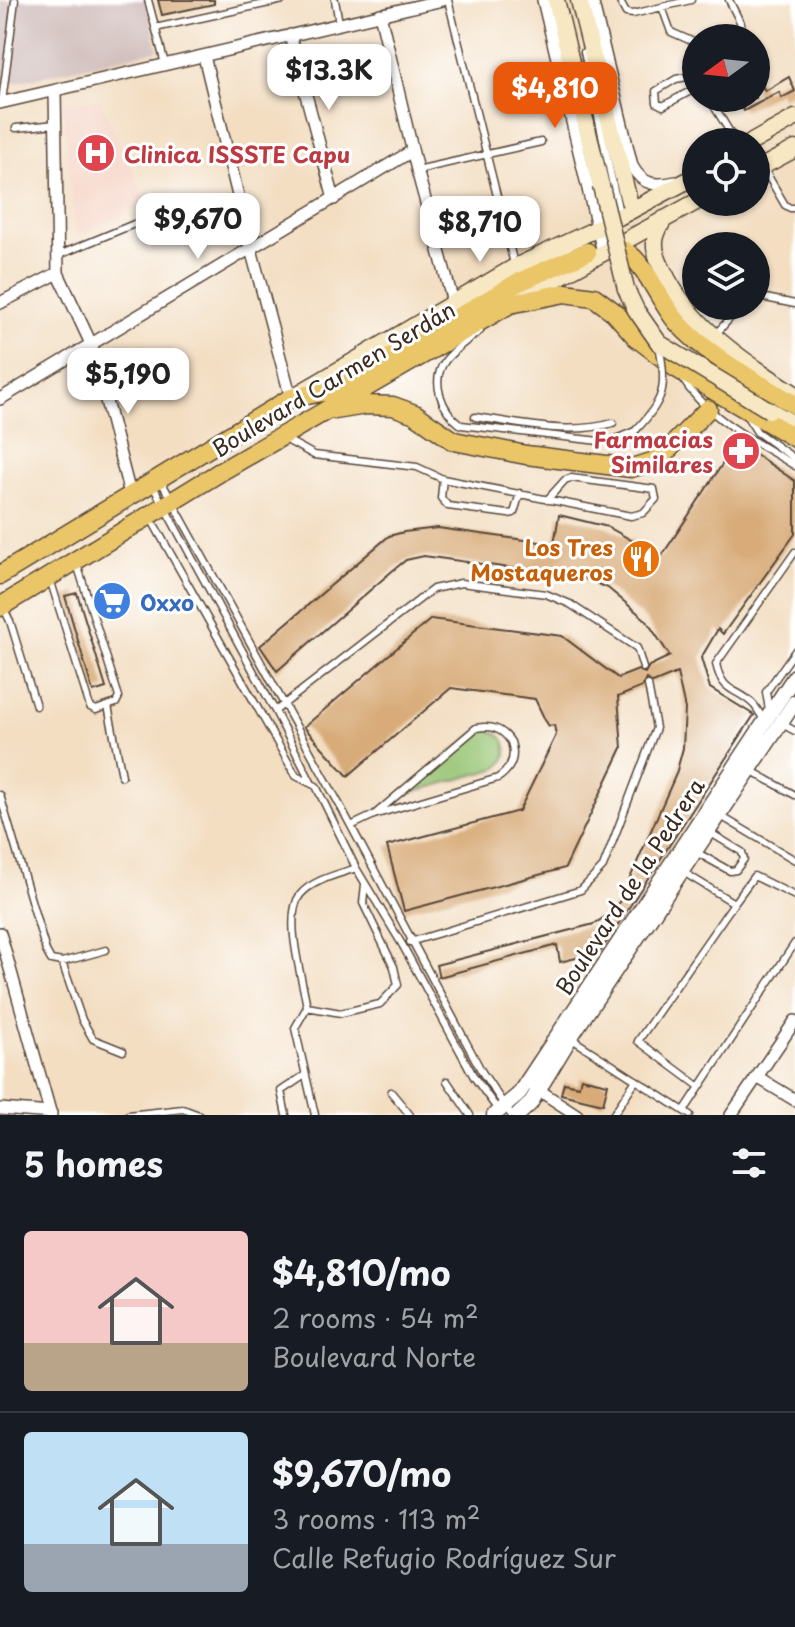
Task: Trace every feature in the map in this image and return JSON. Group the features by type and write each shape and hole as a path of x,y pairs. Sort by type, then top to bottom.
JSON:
{"main road":[{"path":"556,0 626,289 636,310 659,343 795,425"},
{"path":"579,0 629,201"},
{"path":"770,132 795,118"},
{"path":"770,163 795,149"},
{"name":"Boulevard Carmen Serdán","path":"0,575 453,302 515,267 682,183"},
{"name":"Boulevard Carmen Serdán","path":"1,606 490,313 682,209"},
{"path":"664,219 654,244 656,256 709,347 762,373 795,394"},
{"path":"291,398 323,392 347,382 517,283 613,249 635,259 676,321 795,405"},
{"path":"510,304 565,293 594,297 614,312 637,338 676,368 795,438"},
{"path":"324,412 366,405 393,406 415,414 454,441 526,455 631,468 645,465 664,454 708,409"},
{"path":"207,451 220,472"}],"street":[{"path":"1,103 446,0"},
{"path":"543,0 596,229 613,249"},
{"path":"592,0 632,166 643,182 653,185 682,180"},
{"path":"380,14 412,151 453,302"},
{"path":"290,35 334,199"},
{"path":"204,56 291,398"},
{"path":"55,91 58,273 92,346 130,494"},
{"path":"0,399 412,151"},
{"path":"0,303 58,273"},
{"name":"Boulevard de la Pedrera","path":"689,848 708,832 713,811 750,770 795,676"},
{"name":"Boulevard de la Pedrera","path":"518,1115 530,1104 532,1086 772,722 795,702"},
{"name":"Boulevard de la Pedrera","path":"502,1112 532,1086 570,1038 676,868"},
{"path":"0,933 51,1114 0,1109"},
{"path":"731,1115 791,1036 795,1021"},
{"path":"757,1077 795,1100"},
{"path":"532,1086 577,1115"}],"lane":[{"path":"1,103 15,0"},
{"path":"148,0 165,64"},
{"path":"155,28 283,0"},
{"path":"335,0 339,23"},
{"path":"446,0 515,267"},
{"path":"572,0 619,217 613,249"},
{"path":"619,0 626,13 633,14 691,0"},
{"path":"729,0 741,24"},
{"path":"662,7 671,32 682,37"},
{"path":"687,77 696,85 663,106 657,103 656,91 676,79 687,77"},
{"path":"16,128 56,124"},
{"path":"417,170 541,142"},
{"path":"770,183 785,205 795,208"},
{"path":"59,255 151,217"},
{"path":"770,299 795,304"},
{"path":"490,313 483,328 452,353 442,366 438,383 440,396 453,419 467,427 599,441 616,439 635,431 654,411 664,386 665,371 659,343"},
{"path":"709,347 728,320"},
{"path":"676,368 688,388 727,423 795,466"},
{"path":"744,408 757,432 795,459"},
{"path":"475,417 574,430 613,423"},
{"path":"281,436 314,455 417,467 443,479 520,493 547,500 631,516 643,513 656,499 656,493 654,489 571,478 565,480 547,500"},
{"path":"443,479 441,498 448,506 508,514 517,508 520,493"},
{"path":"155,480 162,509 296,776 316,786 356,868 403,946 474,1077 502,1112"},
{"path":"162,509 284,703 502,1112"},
{"path":"162,509 275,711 311,782"},
{"path":"795,552 716,664 719,679 734,694 753,704 772,722 795,731"},
{"path":"49,577 90,707 96,710 116,703 119,697 76,560"},
{"path":"275,711 433,589 461,583 546,594 570,604 637,648 643,668"},
{"path":"1,606 10,621 36,706"},
{"path":"772,722 766,692 795,651"},
{"path":"403,946 581,890 603,867 656,728 648,685"},
{"path":"108,706 122,776"},
{"path":"351,826 374,815 498,778 505,774 512,762 511,742 497,729 485,726 476,728 374,815"},
{"path":"750,770 795,795"},
{"path":"0,795 51,960 62,962 106,950"},
{"path":"330,818 343,811"},
{"path":"713,811 795,860"},
{"path":"689,848 730,871 736,870 744,859 742,852 708,832"},
{"path":"350,854 362,848"},
{"path":"315,1115 295,1028 307,1007 292,922 299,896 319,881 356,868"},
{"path":"676,868 734,903"},
{"path":"700,1087 638,1041 754,876 795,896"},
{"path":"307,1007 341,1013 380,1004 398,985 394,967 363,903 365,883"},
{"path":"570,1038 687,1113 700,1087 795,943"},
{"path":"62,962 82,1020 93,1039 123,1051"},
{"path":"286,1115 281,1091 305,1075"},
{"path":"613,1115 636,1080"},
{"path":"447,1081 470,1115"},
{"path":"391,1092 410,1115"},
{"path":"128,1115 183,1109 199,1115"}],"shaded area":[{"path":"0,0 146,0 158,50 0,86"},
{"name":"Clinica ISSSTE Capu","path":"100,99 147,203 76,238 62,103"}],"green space":[{"path":"486,730 499,735 506,744 503,762 498,768 399,796 473,735"}],"building":[{"path":"158,0 214,0 214,4 162,15"},
{"path":"789,77 795,91 782,98 779,92 770,97 770,88"},
{"path":"737,442 795,481 795,534 723,634 718,629 701,658 710,688 754,715 600,952 560,962 557,945 439,977 436,965 594,924 609,914 620,901 676,774 683,748 685,709 677,673 653,683 646,679 642,687 618,697 622,748 565,868 404,911 387,846 519,811 556,735 554,725 549,726 535,699 451,688 348,776 304,727 431,619 562,636 618,678 638,670 645,673 649,666 670,656 646,620 608,588 583,578 424,556 406,560 277,671 260,646 389,536 404,532 438,528 554,544 559,515 608,527 661,557"},
{"path":"77,593 106,688 93,692 65,596"},
{"path":"581,1078 608,1084 603,1104 561,1094 564,1083 579,1086"}],"tunnel":[{"path":"629,201 641,244"}],"place":[{"name":"Clinica ISSSTE Capu","path":"96,153"},
{"name":"Farmacias Similares","path":"741,451"},
{"name":"Los Tres Mostaqueros","path":"641,559"},
{"name":"Oxxo","path":"112,601"}]}
